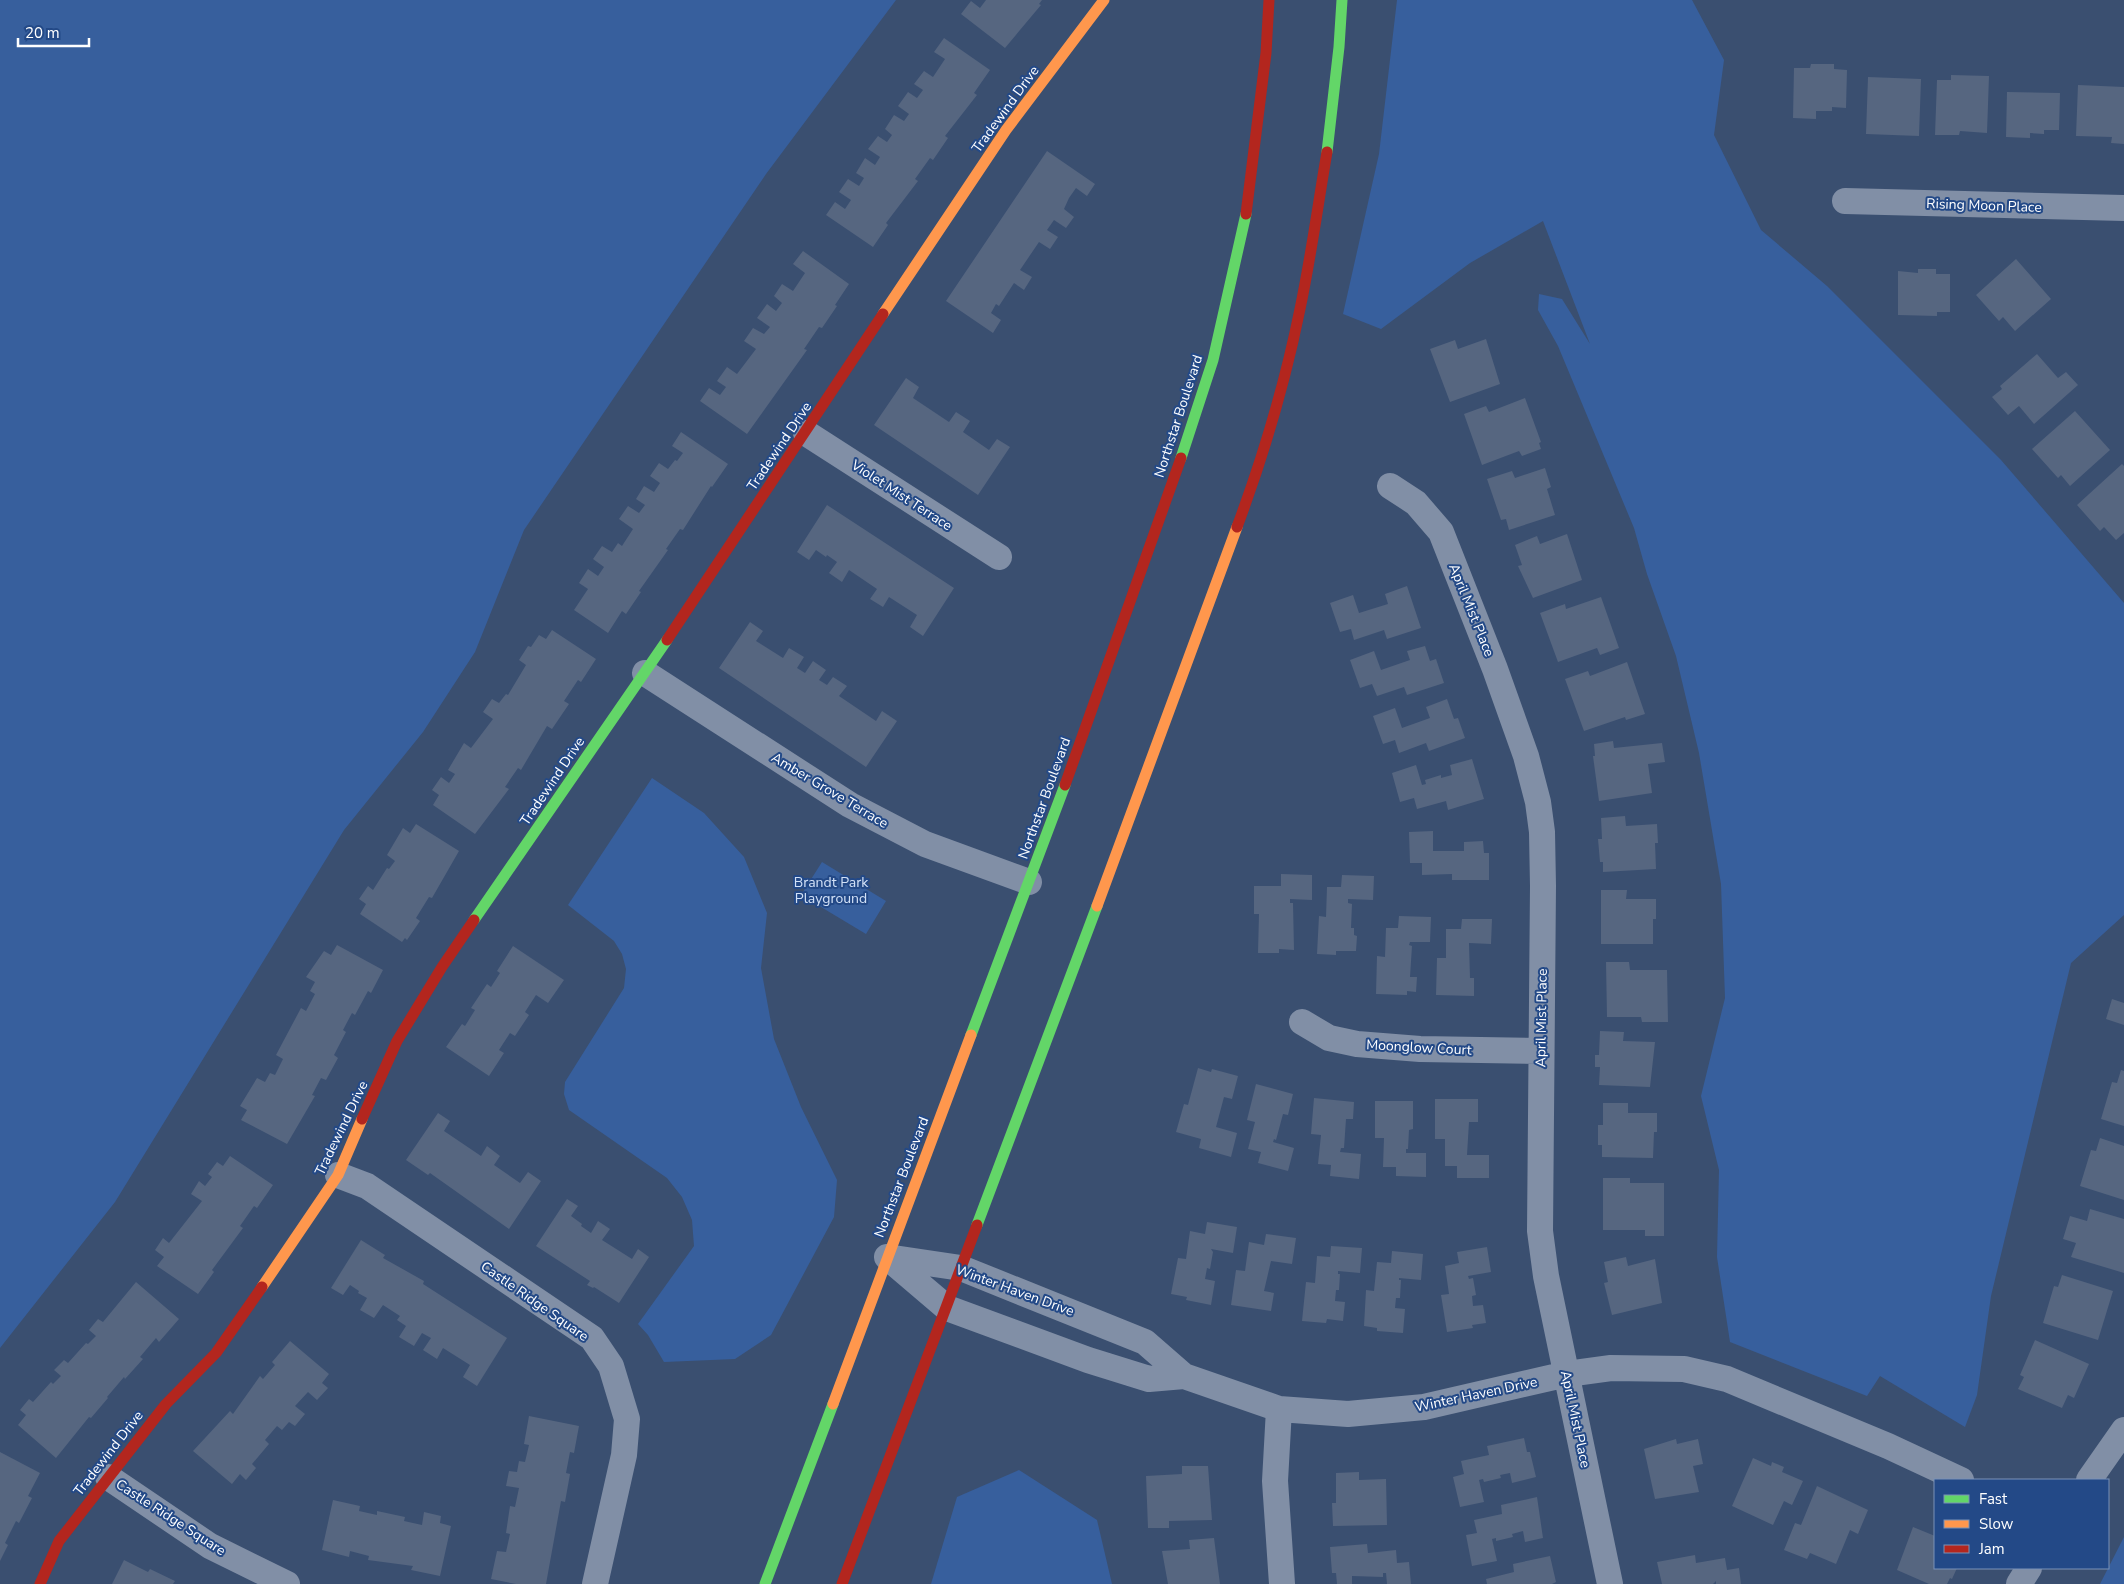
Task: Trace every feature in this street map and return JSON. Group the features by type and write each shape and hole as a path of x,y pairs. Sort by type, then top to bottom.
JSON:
{"main road":[{"name":"Tradewind Drive","path":"40,1584 59,1541 166,1404 216,1353 338,1175 397,1041 442,967 645,673 1006,130 1104,0"},
{"name":"Northstar Boulevard","path":"765,1584 1095,705 1213,360 1245,223 1262,82 1269,0"},
{"path":"842,1584 1164,728 1252,486 1278,398 1300,310 1328,137 1339,47 1342,0"}],"street":[{"name":"Rising Moon Place","path":"1845,201 2124,208"},
{"name":"Violet Mist Terrace","path":"806,433 1000,556"},
{"name":"April Mist Place","path":"1390,486 1416,502 1441,532 1496,670 1526,756 1538,802 1542,832 1544,886 1540,1051 1540,1231 1610,1584"},
{"name":"Amber Grove Terrace","path":"645,673 850,805 924,844 1028,882"},
{"name":"Moonglow Court","path":"1302,1022 1329,1038 1357,1044 1420,1048 1540,1051"},
{"name":"Castle Ridge Square","path":"338,1175 367,1186 592,1338 611,1366 627,1419 624,1455 595,1584"},
{"name":"Winter Haven Drive","path":"887,1257 962,1268 1145,1342 1184,1376 1279,1409 1348,1414 1424,1407 1567,1374 1611,1368 1684,1369 1727,1379 1888,1446 1959,1479"},
{"name":"Winter Haven Drive","path":"887,1257 947,1308 1088,1360 1149,1379 1184,1376"},
{"path":"1279,1409 1275,1481 1282,1584"},
{"path":"2090,1479 2124,1430"},
{"name":"Castle Ridge Square","path":"108,1477 210,1546 287,1584"},
{"path":"2019,1584 2028,1569"}],"green space":[{"path":"0,0 896,0 766,174 524,530 475,652 423,732 344,830 115,1202 0,1348"},
{"path":"1397,0 1692,0 1724,60 1714,135 1761,230 1827,286 2001,460 2124,603 2124,915 2071,963 1991,1296 1977,1395 1965,1427 1880,1376 1867,1396 1730,1342 1717,1257 1719,1170 1701,1096 1725,998 1721,884 1699,753 1676,656 1647,574 1634,528 1558,346 1538,310 1539,294 1562,299 1590,344 1543,221 1470,263 1381,329 1343,314 1379,154"},
{"path":"652,778 704,813 744,857 767,913 761,968 774,1039 801,1107 837,1180 834,1217 771,1335 735,1359 664,1362 648,1335 638,1324 694,1246 692,1220 682,1197 667,1178 569,1110 564,1094 565,1082 624,988 626,969 622,954 614,941 568,905"},
{"name":"Brandt Park Playground","path":"822,862 886,901 866,934 801,895"},
{"path":"1019,1470 1097,1520 1112,1584 931,1584 957,1497"},
{"path":"2124,1537 2124,1584 2100,1584"}],"building":[{"path":"986,0 1042,0 1039,4 1041,5 1005,48 961,14 971,1 980,8"},
{"path":"944,38 990,70 974,93 977,95 945,136 948,138 933,160 930,158 915,179 918,181 886,223 888,225 873,247 826,215 835,202 845,209 851,200 839,192 848,179 859,186 864,178 856,173 865,158 875,165 880,157 868,149 878,136 887,142 892,135 885,129 894,115 904,121 909,114 898,106 908,92 917,98 923,90 914,84 924,71 933,77 945,59 934,52"},
{"path":"1811,64 1834,64 1834,69 1847,70 1846,108 1832,107 1832,111 1816,111 1816,119 1793,118 1794,68 1810,68"},
{"path":"1951,75 1989,76 1987,133 1960,131 1959,135 1935,135 1937,80 1951,80"},
{"path":"1868,77 1921,79 1919,136 1866,134"},
{"path":"2078,85 2124,87 2124,144 2111,143 2112,137 2076,136"},
{"path":"2007,92 2060,93 2059,130 2044,130 2044,134 2030,133 2030,138 2006,137"},
{"path":"1047,151 1095,184 1087,196 1076,188 1064,209 1074,217 1066,228 1054,220 1047,230 1058,237 1050,249 1039,242 1020,270 1032,277 1024,290 1014,283 999,306 996,304 991,313 1001,320 993,333 946,301"},
{"path":"803,251 849,284 835,305 837,306 822,328 819,327 804,349 807,350 747,434 700,401 709,388 720,395 726,387 717,381 727,367 737,374 756,349 744,341 753,328 764,334 770,327 757,318 767,304 776,311 782,303 774,296 782,284 793,291 805,273 793,264"},
{"path":"2016,259 2051,299 2015,331 2003,317 1999,321 1976,295"},
{"path":"1918,269 1936,269 1936,274 1950,274 1950,312 1937,312 1937,316 1898,315 1898,271 1918,273"},
{"path":"1486,339 1500,384 1450,402 1430,349 1455,340 1458,349"},
{"path":"2037,354 2058,378 2066,372 2078,385 2034,424 2019,406 2008,415 1992,397 2002,389 2000,386"},
{"path":"906,378 919,387 913,398 949,422 956,412 970,421 963,432 989,450 997,439 1010,447 978,495 874,425"},
{"path":"1525,398 1541,442 1539,443 1541,449 1522,456 1519,451 1482,465 1464,414 1486,406 1489,412"},
{"path":"2075,411 2110,450 2070,486 2061,475 2058,478 2032,449"},
{"path":"681,432 728,464 711,486 683,530 680,529 666,549 668,550 639,591 641,592 626,614 622,611 608,633 574,610 588,589 579,583 588,569 598,576 604,567 593,559 602,546 612,552 618,543 622,546 633,529 619,519 628,506 639,513 645,505 636,499 644,486 654,492 660,483 650,476 659,463 668,469 683,453 672,446"},
{"path":"2122,464 2124,466 2124,533 2116,540 2104,527 2100,531 2077,505"},
{"path":"1545,468 1551,487 1547,489 1555,515 1509,530 1506,519 1501,520 1487,479 1512,471 1515,478"},
{"path":"827,505 954,588 923,636 910,627 917,615 889,597 883,607 870,599 877,589 849,570 842,582 829,573 837,562 827,555 826,557 816,550 809,560 797,552"},
{"path":"1567,534 1582,580 1533,598 1518,566 1522,565 1515,545 1537,536 1540,544"},
{"path":"1407,586 1421,628 1387,639 1384,630 1354,640 1351,629 1340,632 1330,603 1353,595 1359,613 1388,604 1385,594"},
{"path":"1601,597 1619,648 1600,655 1597,648 1558,662 1540,613 1565,604 1566,609"},
{"path":"750,622 763,631 756,641 783,658 789,648 804,657 797,668 805,673 813,661 826,670 819,680 827,685 833,677 847,686 839,696 876,721 882,711 897,721 866,767 719,668"},
{"path":"552,630 596,659 581,682 578,680 564,701 569,704 552,729 547,726 521,770 518,768 505,787 509,789 475,834 433,805 439,795 432,790 441,777 449,783 455,774 448,770 464,743 471,748 493,719 483,712 492,699 499,703 506,694 508,695 526,665 519,660 528,646 531,647 539,635 546,639"},
{"path":"1425,646 1430,661 1436,659 1444,683 1407,695 1404,687 1377,696 1372,684 1360,688 1350,660 1374,651 1381,670 1410,660 1407,651"},
{"path":"1627,662 1645,714 1626,720 1625,717 1584,731 1565,679 1588,671 1590,676"},
{"path":"1447,699 1454,719 1458,718 1465,738 1429,751 1426,743 1399,753 1395,740 1383,744 1373,716 1395,708 1402,728 1430,718 1426,707"},
{"path":"1613,741 1614,748 1662,743 1665,762 1648,764 1652,793 1599,801 1593,756 1595,756 1594,744"},
{"path":"1472,759 1484,799 1448,810 1446,801 1417,809 1414,798 1400,802 1392,773 1416,765 1422,785 1426,784 1425,780 1441,775 1441,778 1452,775 1450,765"},
{"path":"1625,816 1626,826 1657,824 1658,843 1655,843 1656,869 1603,872 1598,839 1602,839 1601,818"},
{"path":"416,824 459,851 432,898 429,897 416,918 420,921 407,940 405,938 402,942 360,914 366,904 359,899 368,886 373,890 387,868 389,869 395,861 387,855 403,828 410,833"},
{"path":"1433,831 1433,851 1464,851 1464,842 1483,841 1484,853 1489,853 1489,880 1452,880 1452,874 1422,875 1422,863 1410,863 1409,832"},
{"path":"1281,874 1312,875 1312,900 1290,899 1290,903 1293,903 1294,950 1279,949 1279,953 1258,953 1259,914 1254,914 1254,886 1281,886"},
{"path":"1342,875 1374,876 1373,900 1348,899 1348,903 1352,904 1351,928 1354,928 1354,935 1357,936 1356,951 1336,951 1336,955 1317,954 1319,916 1326,917 1327,887 1341,887"},
{"path":"1601,890 1627,890 1626,899 1656,899 1656,919 1653,919 1653,944 1601,944"},
{"path":"1399,916 1431,917 1430,942 1410,942 1409,945 1412,946 1410,977 1417,977 1416,992 1407,991 1407,995 1376,994 1377,956 1385,957 1386,928 1398,928"},
{"path":"1462,919 1492,919 1491,944 1469,943 1470,978 1474,978 1474,996 1436,995 1437,958 1446,958 1446,929 1461,929"},
{"path":"337,945 383,970 371,993 368,991 355,1015 352,1013 343,1030 346,1032 334,1055 338,1058 326,1080 321,1078 312,1095 315,1096 287,1144 241,1120 247,1110 240,1106 257,1078 265,1082 270,1073 275,1075 283,1059 276,1055 301,1008 306,1011 315,994 310,991 315,982 306,977 324,951 331,955"},
{"path":"513,946 564,980 548,1003 536,995 525,1012 529,1015 515,1036 510,1033 499,1050 504,1053 489,1076 446,1047 462,1024 465,1026 475,1010 471,1008 487,984 491,987 500,973 497,971"},
{"path":"1606,962 1629,962 1630,970 1667,970 1668,1022 1642,1022 1641,1017 1607,1017"},
{"path":"2112,999 2124,1003 2124,1025 2106,1019"},
{"path":"1600,1031 1624,1032 1623,1041 1655,1042 1650,1087 1599,1085 1600,1067 1595,1067 1595,1055 1599,1055"},
{"path":"1198,1068 1211,1072 1212,1069 1238,1076 1232,1099 1224,1097 1216,1127 1237,1133 1231,1157 1199,1148 1201,1139 1176,1132 1184,1104 1188,1105"},
{"path":"2121,1070 2124,1071 2124,1126 2101,1119 2112,1082 2117,1083"},
{"path":"1256,1084 1293,1094 1288,1115 1283,1114 1276,1140 1274,1139 1273,1142 1294,1148 1288,1171 1258,1163 1261,1152 1248,1149 1255,1122 1247,1120"},
{"path":"1314,1098 1354,1102 1353,1119 1346,1119 1344,1148 1341,1148 1340,1152 1361,1154 1359,1179 1330,1176 1331,1165 1318,1164 1321,1135 1311,1134"},
{"path":"1435,1099 1478,1099 1478,1122 1469,1122 1467,1155 1489,1155 1489,1178 1457,1178 1457,1166 1445,1166 1445,1139 1435,1139"},
{"path":"1375,1101 1413,1101 1413,1129 1409,1130 1406,1153 1426,1153 1426,1177 1396,1176 1396,1167 1383,1167 1384,1138 1375,1138"},
{"path":"1603,1103 1628,1103 1628,1113 1657,1113 1657,1132 1654,1132 1653,1158 1602,1157 1602,1145 1598,1145 1598,1125 1603,1125"},
{"path":"438,1113 450,1121 444,1131 481,1156 487,1146 500,1156 494,1165 520,1183 528,1172 541,1181 509,1229 430,1173 428,1175 406,1160"},
{"path":"2100,1138 2124,1146 2124,1200 2080,1186 2091,1150 2096,1151"},
{"path":"230,1156 273,1185 257,1208 254,1206 240,1226 243,1228 212,1270 214,1272 198,1294 157,1266 164,1257 155,1250 163,1238 169,1243 202,1201 191,1194 199,1181 205,1186 212,1177 208,1174 217,1162 223,1166"},
{"path":"1603,1178 1630,1178 1630,1183 1664,1183 1664,1236 1645,1236 1645,1230 1603,1230"},
{"path":"567,1199 578,1206 571,1216 582,1224 581,1226 591,1233 598,1221 610,1229 602,1240 632,1259 638,1249 649,1257 619,1303 594,1287 587,1285 590,1281 536,1246"},
{"path":"2090,1209 2124,1219 2124,1273 2071,1257 2076,1243 2063,1239 2070,1216 2087,1221"},
{"path":"1207,1222 1237,1227 1233,1253 1211,1249 1213,1252 1210,1269 1207,1268 1205,1279 1215,1281 1211,1305 1186,1300 1187,1297 1171,1294 1178,1258 1186,1259 1190,1231 1205,1234"},
{"path":"1266,1234 1296,1238 1292,1264 1271,1261 1264,1291 1274,1293 1271,1311 1231,1305 1236,1270 1245,1271 1249,1242 1264,1245"},
{"path":"361,1240 385,1255 383,1258 424,1281 423,1284 507,1338 477,1386 463,1377 470,1365 443,1348 437,1359 423,1350 431,1338 422,1333 414,1346 399,1337 406,1326 397,1320 400,1316 383,1305 374,1318 360,1310 367,1298 358,1293 359,1291 350,1285 343,1295 331,1288"},
{"path":"1331,1246 1362,1248 1360,1273 1338,1271 1338,1274 1340,1274 1339,1290 1336,1290 1335,1301 1345,1302 1343,1321 1327,1319 1326,1323 1302,1321 1306,1282 1315,1283 1317,1256 1330,1257"},
{"path":"1487,1247 1491,1272 1468,1276 1469,1279 1473,1278 1476,1295 1472,1296 1473,1306 1483,1305 1486,1323 1472,1325 1473,1328 1447,1332 1441,1295 1449,1294 1445,1266 1459,1263 1457,1252"},
{"path":"1392,1251 1423,1254 1421,1280 1399,1278 1401,1280 1400,1298 1396,1298 1395,1308 1405,1309 1403,1333 1377,1331 1377,1328 1364,1326 1366,1290 1374,1291 1377,1262 1391,1263"},
{"path":"1626,1257 1628,1266 1655,1259 1662,1303 1612,1315 1604,1283 1608,1282 1604,1262"},
{"path":"2062,1275 2113,1291 2098,1340 2043,1323 2054,1286 2058,1287"},
{"path":"136,1282 179,1319 159,1342 156,1338 140,1357 143,1359 125,1379 124,1377 56,1458 18,1425 26,1415 20,1410 29,1399 33,1402 51,1382 53,1384 61,1376 54,1370 64,1360 68,1363 86,1343 88,1344 96,1336 89,1330 98,1319 103,1322"},
{"path":"2035,1340 2089,1364 2074,1398 2068,1395 2062,1408 2018,1389 2024,1377 2020,1375"},
{"path":"290,1341 329,1374 322,1383 328,1388 317,1400 308,1392 295,1406 305,1414 295,1426 289,1422 282,1430 277,1426 265,1440 269,1444 252,1464 256,1468 246,1480 240,1474 232,1484 193,1451 230,1411 233,1414 260,1376 263,1379 275,1365 272,1362"},
{"path":"529,1416 579,1426 574,1453 570,1452 566,1473 570,1474 565,1502 561,1501 546,1584 516,1584 491,1579 497,1551 506,1552 510,1534 506,1533 510,1506 515,1507 519,1488 506,1486 509,1471 517,1472 519,1461 525,1462 529,1445 524,1444"},
{"path":"1524,1438 1527,1452 1530,1452 1536,1477 1512,1483 1510,1473 1500,1475 1501,1478 1484,1482 1483,1479 1479,1480 1484,1502 1460,1507 1453,1477 1464,1474 1461,1461 1489,1455 1487,1446"},
{"path":"1676,1439 1677,1444 1698,1439 1703,1464 1693,1466 1699,1492 1655,1499 1644,1449"},
{"path":"0,1452 40,1473 28,1496 32,1498 19,1523 16,1521 5,1543 8,1545 0,1561"},
{"path":"1753,1458 1771,1466 1772,1462 1784,1467 1782,1472 1803,1481 1792,1505 1784,1501 1773,1525 1732,1506"},
{"path":"1182,1466 1208,1466 1212,1520 1169,1521 1169,1528 1148,1528 1146,1476 1182,1474"},
{"path":"1359,1472 1359,1480 1386,1479 1387,1525 1333,1526 1332,1503 1336,1503 1336,1473"},
{"path":"1817,1486 1868,1510 1858,1534 1850,1530 1836,1564 1810,1553 1807,1559 1784,1550 1795,1523 1801,1525"},
{"path":"1537,1497 1543,1538 1525,1542 1523,1531 1512,1534 1513,1537 1496,1541 1496,1538 1492,1539 1497,1561 1472,1566 1466,1535 1477,1533 1474,1520 1502,1514 1501,1505"},
{"path":"333,1500 360,1506 359,1511 377,1515 377,1511 405,1517 404,1521 422,1525 424,1512 441,1516 440,1523 451,1526 440,1576 411,1570 413,1566 368,1560 369,1556 350,1551 349,1557 322,1550"},
{"path":"1913,1527 1934,1536 1934,1569 1957,1569 1952,1579 1950,1578 1947,1584 1929,1584 1897,1570"},
{"path":"1214,1538 1220,1584 1168,1584 1162,1551 1190,1549 1189,1540"},
{"path":"1367,1544 1368,1553 1396,1550 1397,1563 1409,1562 1411,1584 1387,1584 1386,1573 1383,1573 1383,1577 1352,1576 1352,1584 1337,1584 1336,1573 1332,1573 1330,1547"},
{"path":"1695,1555 1696,1563 1725,1558 1727,1570 1739,1568 1741,1584 1716,1584 1716,1581 1713,1584 1662,1584 1657,1562"},
{"path":"1550,1556 1556,1582 1552,1584 1487,1584 1486,1579 1514,1572 1513,1564"},
{"path":"124,1560 148,1572 150,1569 175,1581 173,1584 112,1584"}],"traffic: fast":[{"path":"1327,152 1339,47 1342,0"},
{"path":"1181,458 1213,360 1246,214"},
{"path":"474,920 667,640"},
{"path":"971,1035 1065,785"},
{"path":"977,1225 1097,906"},
{"path":"765,1584 833,1404"}],"traffic: slow":[{"path":"883,314 1006,130 1104,0"},
{"path":"1097,906 1237,527"},
{"path":"833,1404 971,1035"},
{"path":"262,1287 338,1175 362,1119"}],"traffic: jam":[{"path":"1246,214 1266,53 1269,0"},
{"path":"1237,527 1256,474 1294,337 1327,152"},
{"path":"667,640 883,314"},
{"path":"1065,785 1181,458"},
{"path":"362,1119 397,1041 442,967 474,920"},
{"path":"842,1584 977,1225"},
{"path":"40,1584 59,1541 166,1404 216,1353 262,1287"}]}
